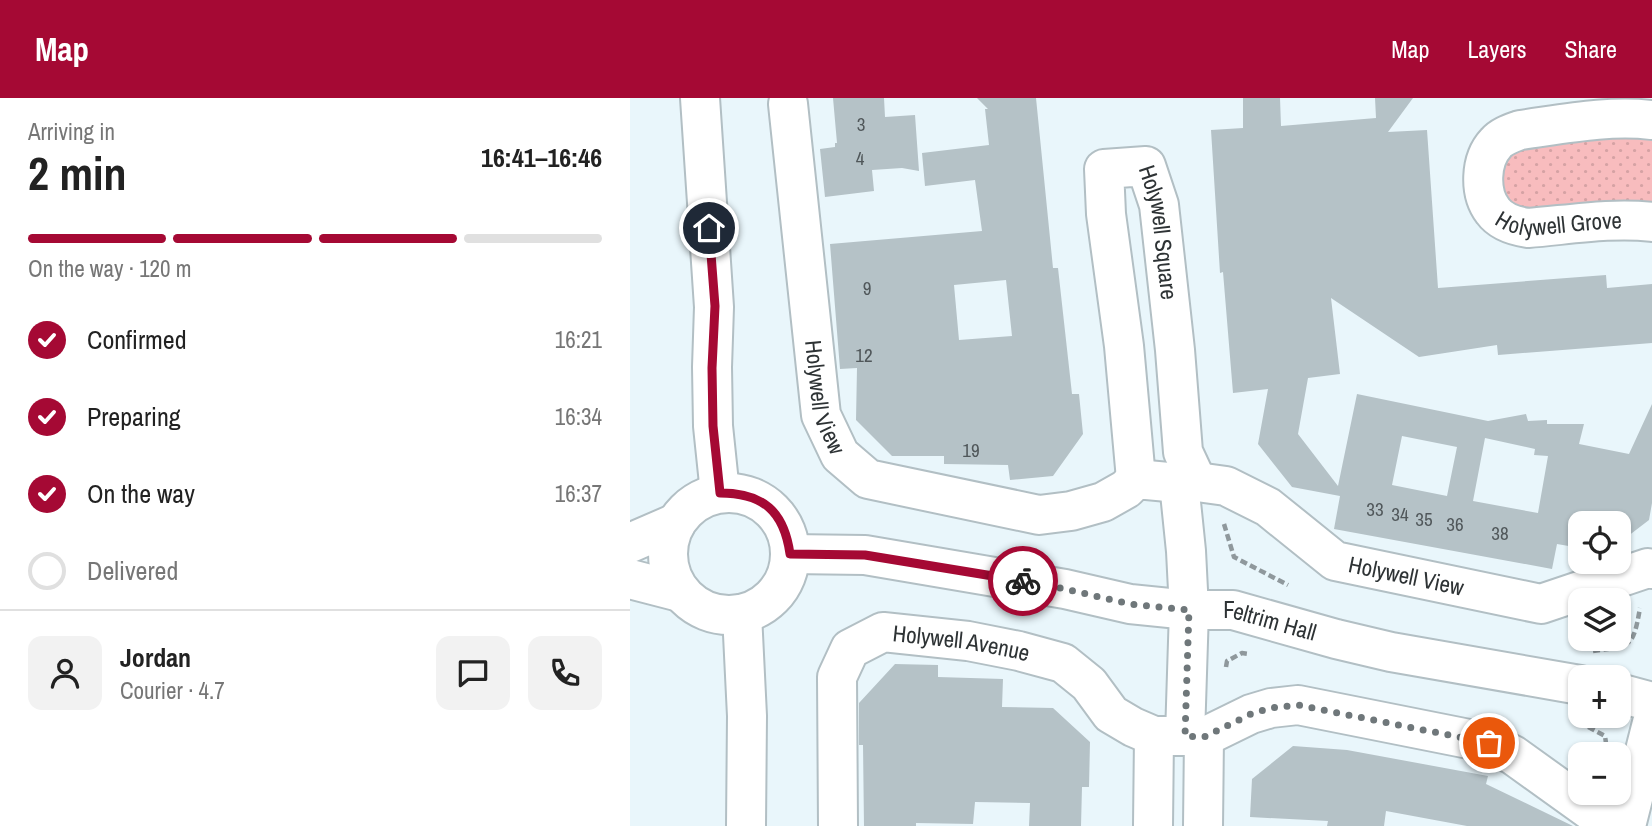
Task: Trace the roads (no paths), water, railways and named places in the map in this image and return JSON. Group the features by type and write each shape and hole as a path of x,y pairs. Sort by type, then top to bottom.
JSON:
{"street":[{"path":"700,98 715,306 713,426 720,493"},
{"name":"Holywell View","path":"788,104 821,415 840,455 868,479 1039,514 1071,511 1103,502 1126,489 1136,479 1226,486 1268,506 1335,561 1541,604 1648,568 1652,569"},
{"name":"Holywell Grove","path":"1652,120 1608,119 1520,130 1496,143 1487,157 1483,173 1487,198 1493,211 1515,226 1528,228 1615,221 1652,222"},
{"name":"Holywell Square","path":"1136,479 1124,346 1106,214 1104,169 1146,166 1159,205 1175,350 1182,452 1188,483"},
{"path":"1153,826 1181,736 1189,610 1186,551 1188,483"},
{"path":"720,493 738,493 754,498 769,507 781,520 788,536 789,568 784,581 777,592 761,606 742,614 708,612 692,604 680,592 671,576 669,541 676,523 687,508 702,498 720,493"},
{"path":"630,543 676,523"},
{"name":"Feltrim Hall","path":"790,554 865,555 1065,589 1130,604 1233,611 1391,652 1568,683"},
{"path":"630,579 680,592"},
{"path":"742,614 747,716 746,826"},
{"name":"Holywell Avenue","path":"838,826 837,677 850,649 883,632 968,641 1063,663 1090,684 1111,714 1133,727 1181,736"},
{"path":"1631,696 1652,702"},
{"path":"1181,736 1271,708 1298,705 1489,743 1513,755 1598,816 1625,826 1652,723"},
{"path":"1181,736 1203,826"}]}
